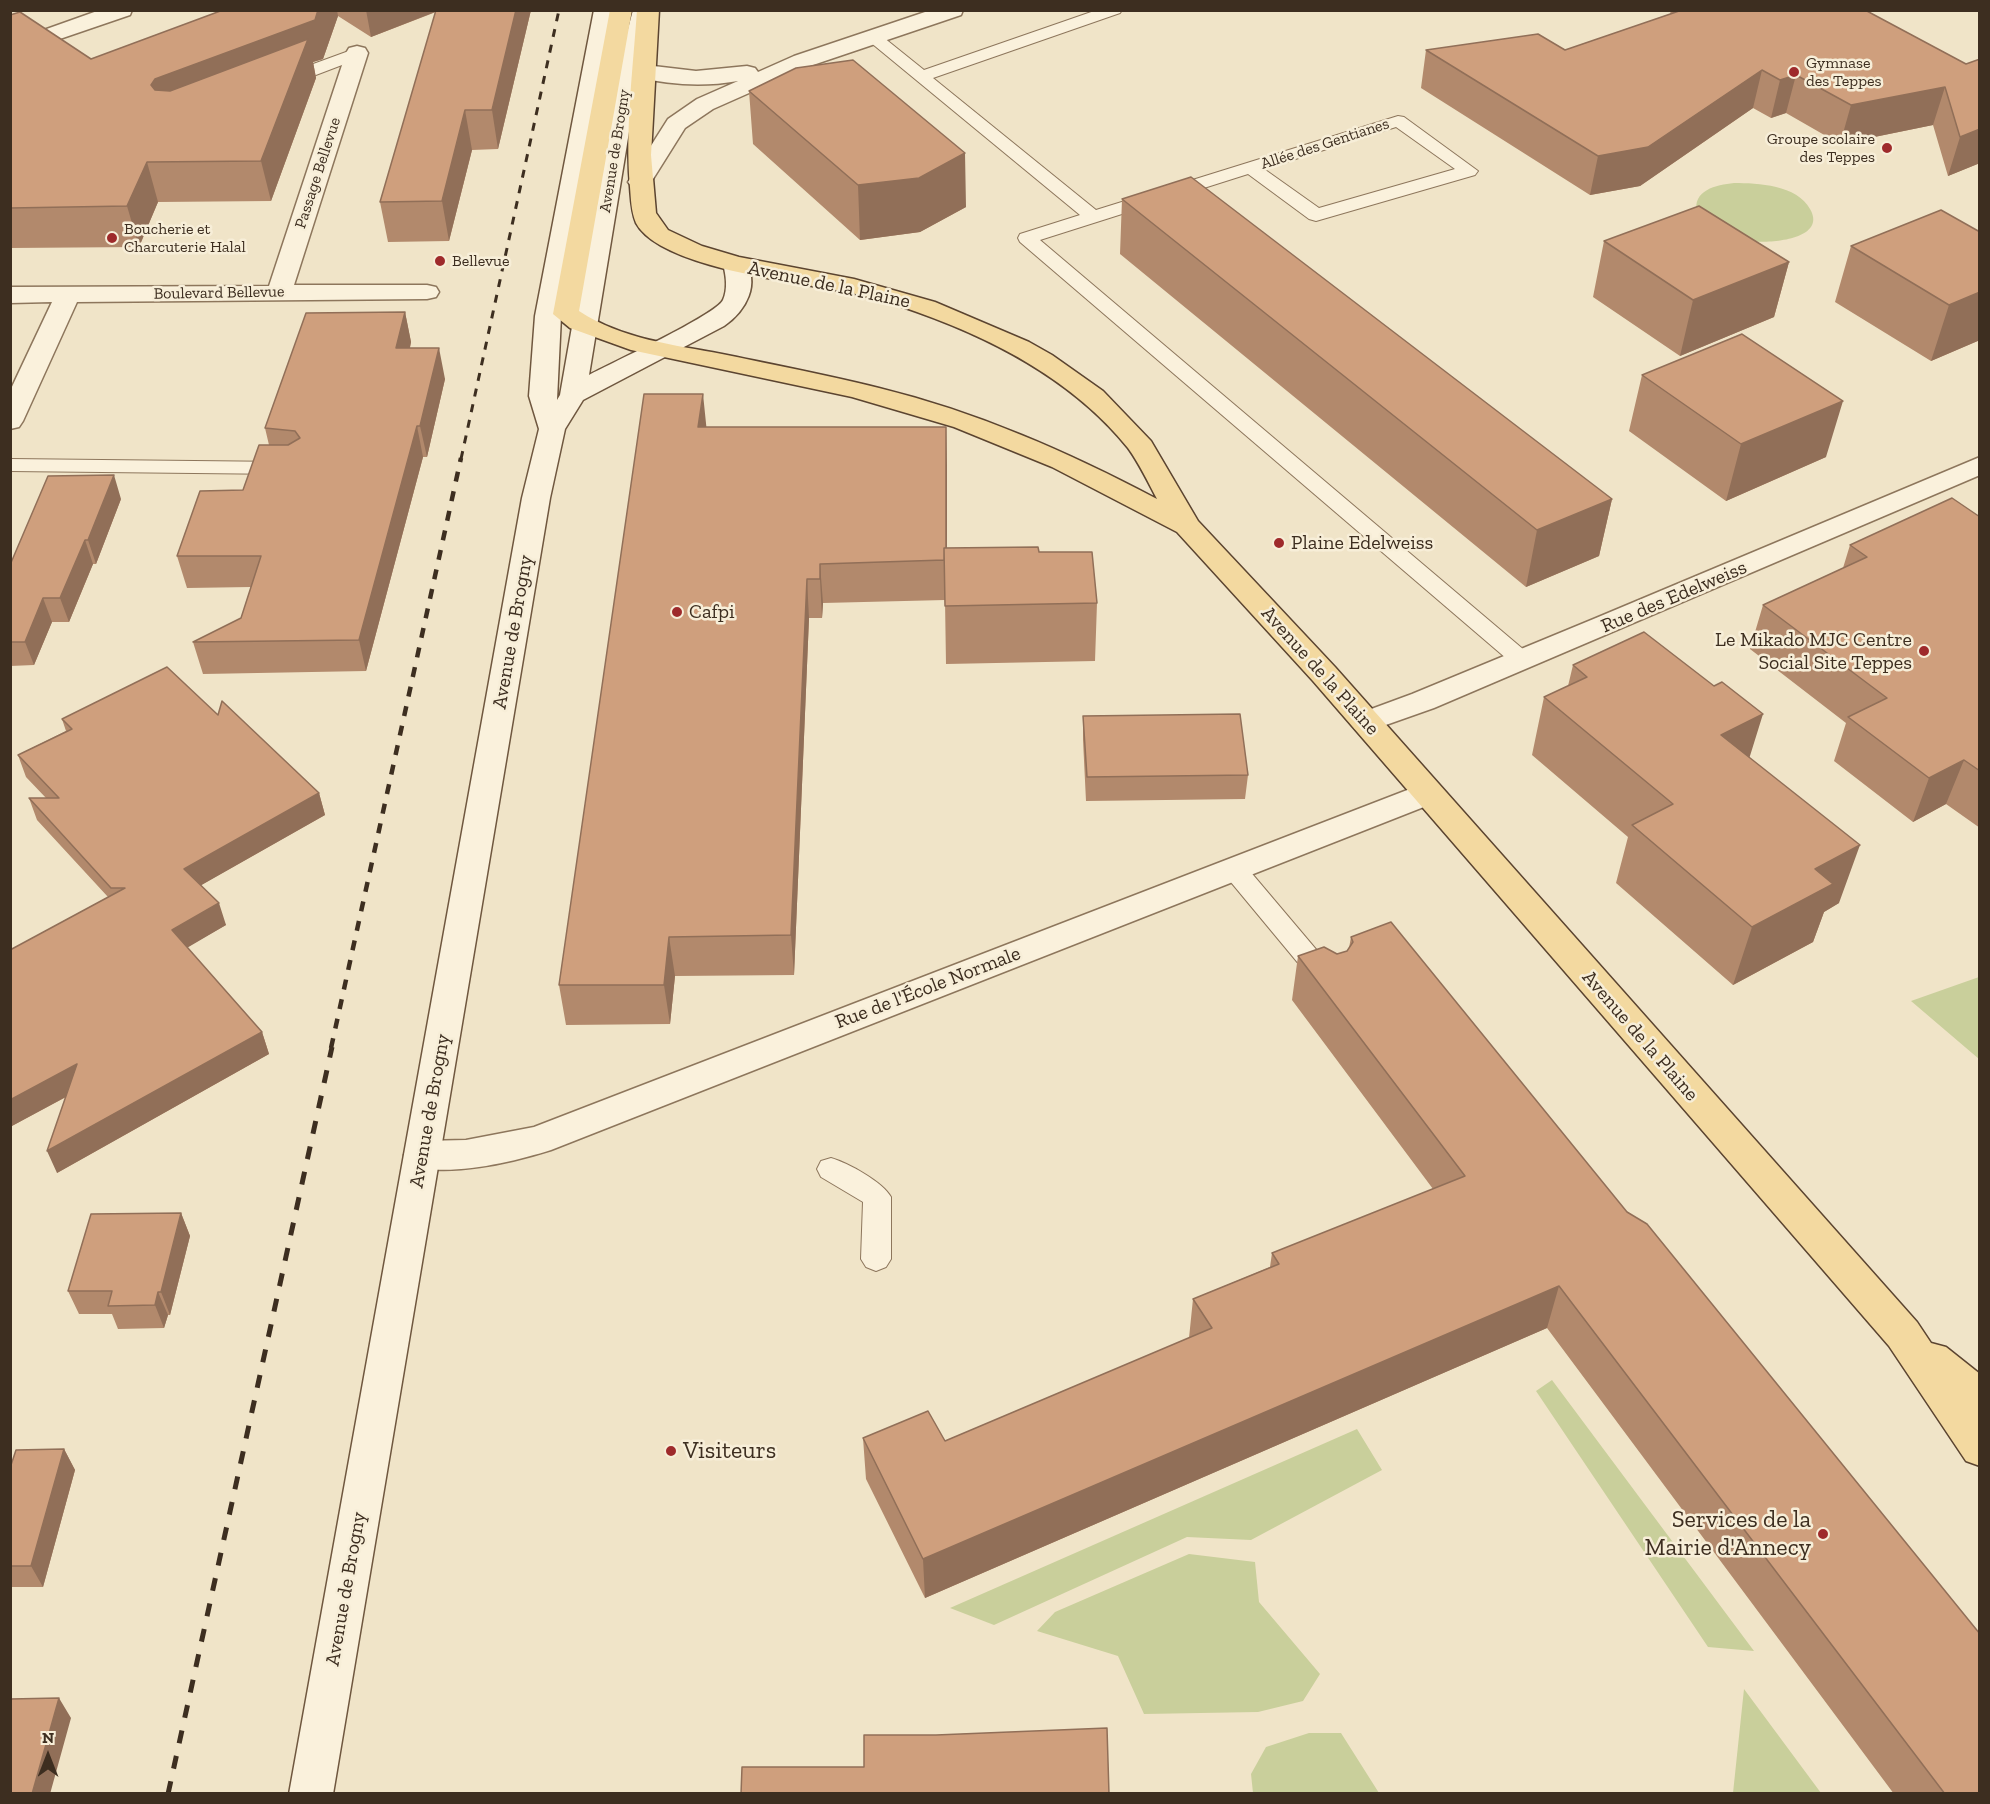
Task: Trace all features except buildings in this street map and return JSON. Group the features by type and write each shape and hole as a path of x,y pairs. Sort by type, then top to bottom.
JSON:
{"main road":[{"name":"Avenue de Brogny","path":"576,321 621,10"},
{"name":"Avenue de Brogny","path":"640,182 639,155 645,72 646,10"},
{"name":"Avenue de la Plaine","path":"640,182 644,213 649,224 659,235 693,251 735,264 854,286 926,307 991,333 1043,360 1094,397 1141,447 1187,526 1366,722 1903,1335 1980,1449"},
{"path":"576,321 658,349 895,400 972,423 1074,466 1187,526"},
{"name":"Avenue de la Plaine","path":"1903,1335 1980,1398"}],"street":[{"path":"10,50 122,10"},
{"name":"Avenue de Brogny","path":"552,429 542,396 548,316 605,10"},
{"name":"Avenue de Brogny","path":"311,1794 536,498 552,429 573,395 576,321 628,71 646,10"},
{"path":"640,182 676,124 690,113 802,61 953,10"},
{"name":"Passage Bellevue","path":"279,293 357,53"},
{"path":"645,72 684,78 722,78 802,61"},
{"path":"573,395 729,311 739,290 739,276 735,264"},
{"name":"Boulevard Bellevue","path":"10,296 427,292"},
{"path":"10,421 68,295"},
{"name":"Rue des Edelweiss","path":"1366,722 1424,701 1522,660 1980,465"},
{"name":"Rue de l'École Normale","path":"422,1155 466,1154 538,1140 1428,793"}],"lane":[{"path":"921,77 1114,10"},
{"path":"872,37 1093,218"},
{"path":"270,86 357,53"},
{"name":"Allée des Gentianes","path":"1251,168 1316,215 1469,171 1398,121 1027,238 1522,660"},
{"path":"10,465 296,468"},
{"path":"1234,869 1331,985"},
{"path":"831,1169 877,1197 876,1259"}],"green space":[{"path":"1734,183 1776,187 1796,195 1810,209 1813,219 1811,228 1793,238 1769,242 1750,241 1730,233 1697,213 1696,205 1702,194 1713,187"},
{"path":"1980,977 1979,1059 1911,1001"},
{"path":"1552,1380 1754,1651 1708,1647 1536,1391"},
{"path":"1357,1429 1382,1470 1251,1540 1187,1537 994,1625 950,1608"},
{"path":"1189,1554 1255,1562 1259,1602 1320,1674 1303,1701 1258,1712 1144,1714 1118,1656 1037,1631 1055,1612"},
{"path":"1744,1689 1821,1793 1733,1793"},
{"path":"1309,1733 1341,1733 1379,1793 1253,1793 1251,1774 1266,1747"}],"railway":[{"path":"461,459 559,10"},
{"path":"331,1048 461,458"},
{"path":"168,1794 332,1047"}],"place":[{"name":"Gymnase des Teppes","path":"1794,72"},
{"name":"Groupe scolaire des Teppes","path":"1887,148"},
{"name":"Boucherie et Charcuterie Halal","path":"112,238"},
{"name":"Bellevue","path":"440,261"},
{"name":"Plaine Edelweiss","path":"1279,543"},
{"name":"Cafpi","path":"677,612"},
{"name":"Le Mikado MJC Centre Social Site Teppes","path":"1924,651"},
{"name":"Visiteurs","path":"671,1451"},
{"name":"Services de la Mairie d'Annecy","path":"1823,1534"}]}
